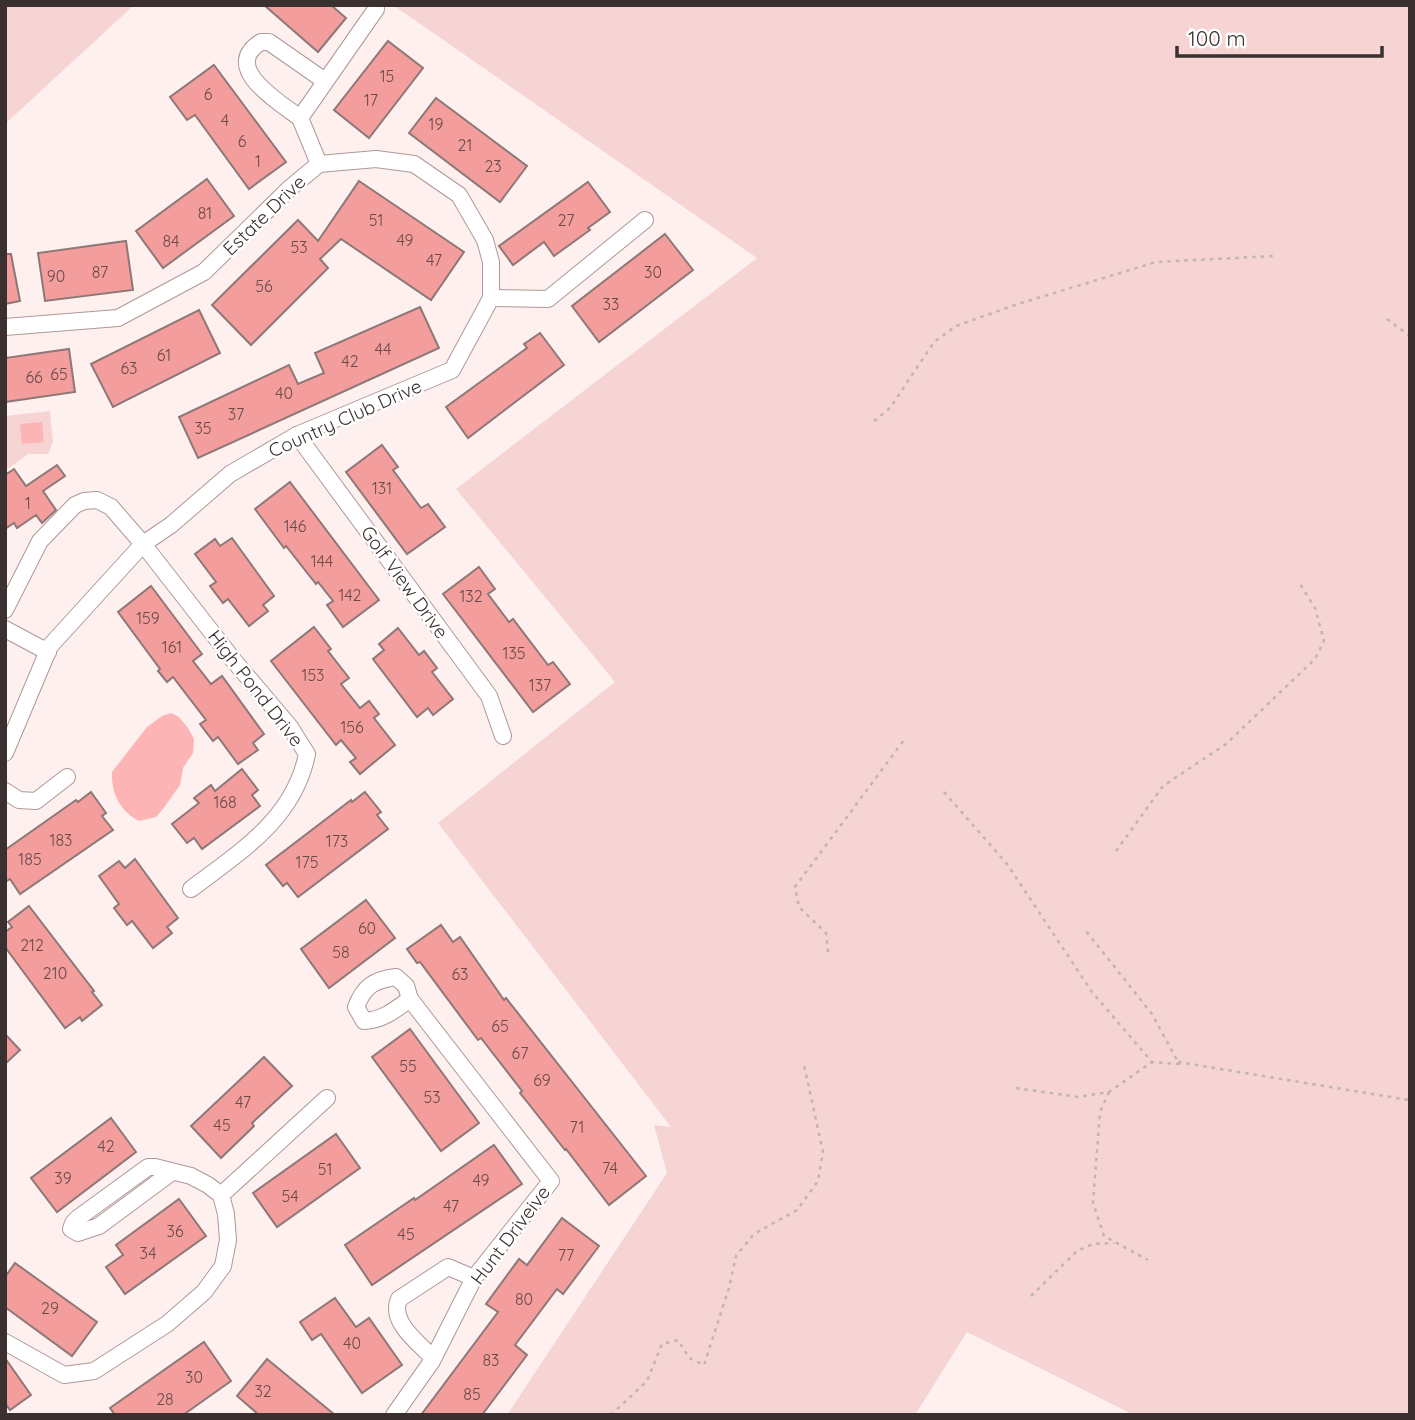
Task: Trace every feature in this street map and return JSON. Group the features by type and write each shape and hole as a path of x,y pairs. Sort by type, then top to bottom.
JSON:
{"street":[{"path":"300,118 376,9"},
{"path":"319,164 300,118 253,78 246,62 249,51 261,42 269,42 325,81"},
{"name":"Estate Drive","path":"5,327 118,318 204,272 290,188 319,164 376,159 414,164 459,195 485,240 491,262 491,298"},
{"path":"491,298 548,299 645,220"},
{"name":"Country Club Drive","path":"5,753 50,646 143,544 230,474 297,435 452,370 491,298"},
{"name":"Golf View Drive","path":"297,435 489,696 503,736"},
{"path":"5,610 40,541 75,505 84,500 97,500 111,507 143,544"},
{"name":"High Pond Drive","path":"143,544 235,662 290,727 307,754 303,775 283,811 258,838 191,889"},
{"path":"5,629 48,652"},
{"path":"5,791 19,800 36,801 67,777"},
{"name":"Hunt Driveive","path":"394,1415 433,1358 474,1278 551,1181 410,999"},
{"path":"221,1195 327,1098"},
{"path":"5,1342 64,1375 94,1371 167,1324 204,1292 223,1266 228,1240 226,1214 221,1195 191,1176 155,1167 148,1167 78,1218 71,1229 78,1233 99,1226 172,1172"},
{"path":"433,1358 397,1316 396,1306 399,1299 448,1267 474,1278"}],"path":[{"path":"874,421 890,408 934,342 956,326 1156,262 1273,256"},
{"path":"1387,319 1410,336"},
{"path":"1116,851 1163,786 1226,744 1315,659 1324,641 1315,608 1300,584"},
{"path":"828,952 825,933 799,907 795,887 904,740"},
{"path":"944,792 1007,864 1092,992 1152,1062"},
{"path":"1086,931 1152,1014 1178,1062"},
{"path":"1016,1088 1078,1097 1109,1092 1152,1062 1179,1064 1178,1062 1409,1100"},
{"path":"611,1415 647,1381 662,1345 678,1340 689,1358 704,1365 729,1288 736,1256 754,1234 797,1210 818,1181 822,1152 804,1065"},
{"path":"1109,1092 1100,1112 1093,1203 1104,1236 1147,1260"},
{"path":"1031,1296 1077,1251 1093,1244 1117,1243"}],"shaded area":[{"path":"5,5 134,5 5,124"},
{"path":"393,5 1410,5 1410,1415 1134,1415 967,1332 915,1415 507,1415 667,1173 654,1125 671,1127 438,823 615,682 456,489 757,258"},
{"path":"50,411 53,442 48,454 28,454 5,471 5,416"},
{"path":"42,422 44,442 22,444 20,424"},
{"path":"171,713 179,717 188,728 194,739 193,753 183,768 180,785 163,809 156,817 139,821 118,801 112,772 147,727"}],"building":[{"path":"264,5 331,5 346,18 318,52"},
{"path":"388,41 423,68 369,138 334,110"},
{"path":"214,65 286,162 249,189 195,115 187,120 170,97"},
{"path":"436,98 527,166 500,202 409,133"},
{"path":"207,179 234,216 163,268 136,231"},
{"path":"359,181 464,252 431,300 341,239 320,259 328,268 251,345 212,305 298,220 318,241"},
{"path":"588,182 610,212 554,256 544,242 513,265 499,246"},
{"path":"665,234 693,270 599,342 572,306"},
{"path":"126,241 133,290 45,301 38,253"},
{"path":"5,254 11,254 20,301 5,304"},
{"path":"420,307 439,348 198,458 179,417 289,365 298,384 324,373 315,353"},
{"path":"199,310 220,353 113,407 91,364"},
{"path":"540,333 564,365 468,438 446,407 527,348 524,344"},
{"path":"69,349 75,392 5,402 5,358"},
{"path":"382,445 398,467 393,470 421,508 428,504 445,527 407,554 346,472"},
{"path":"57,465 65,476 43,491 56,510 42,523 36,515 17,528 14,523 5,529 5,475 14,469 26,486"},
{"path":"290,482 379,600 343,627 327,605 333,601 286,546 284,548 255,509"},
{"path":"232,538 274,596 263,605 268,611 249,626 228,599 223,603 210,586 216,582 195,554 215,539 220,546"},
{"path":"479,567 495,589 488,594 509,622 513,619 548,665 553,662 570,684 533,712 443,594"},
{"path":"151,586 202,654 193,661 211,684 222,676 264,734 253,743 258,750 238,764 218,737 213,741 200,724 206,720 173,677 167,682 158,671 160,669 118,612"},
{"path":"314,627 349,678 341,684 360,708 369,701 379,714 374,718 395,745 360,774 350,762 356,758 341,740 336,745 271,661"},
{"path":"398,628 419,655 424,651 437,668 432,672 453,699 433,715 428,708 417,717 373,659 384,650 379,644"},
{"path":"242,769 258,790 252,795 260,806 202,849 194,838 187,843 172,824 199,803 194,798 211,785 215,791"},
{"path":"91,792 106,813 102,816 113,830 20,894 10,879 5,882 5,850"},
{"path":"365,792 381,812 377,815 388,829 298,897 287,883 283,886 266,865"},
{"path":"135,859 178,918 167,927 172,933 153,948 132,921 127,925 114,908 119,904 99,876 119,861 125,868"},
{"path":"366,900 395,938 329,988 301,949"},
{"path":"29,906 102,1005 82,1021 80,1017 65,1028 5,947 5,932 12,927 8,922"},
{"path":"441,925 453,942 460,937 504,1000 506,998 646,1176 609,1205 520,1093 522,1091 481,1038 478,1040 420,962 417,963 407,949"},
{"path":"410,1029 479,1123 441,1151 372,1057"},
{"path":"5,1034 20,1050 5,1064"},
{"path":"264,1057 292,1086 252,1123 254,1126 221,1158 191,1126"},
{"path":"111,1118 136,1152 57,1212 31,1178"},
{"path":"336,1134 360,1168 277,1227 253,1193"},
{"path":"494,1145 522,1184 372,1285 345,1245"},
{"path":"179,1199 206,1236 125,1294 106,1267 123,1255 116,1245"},
{"path":"562,1218 599,1246 563,1294 557,1289 515,1345 527,1355 482,1415 421,1415 498,1312 486,1304 519,1259 527,1265"},
{"path":"15,1263 97,1322 72,1356 5,1307 5,1277"},
{"path":"335,1298 356,1327 369,1318 402,1365 362,1393 321,1334 312,1340 300,1322"},
{"path":"204,1342 231,1381 183,1415 115,1415 110,1408"},
{"path":"5,1358 31,1395 10,1410 5,1403"},
{"path":"267,1359 335,1415 259,1415 237,1396"}]}
